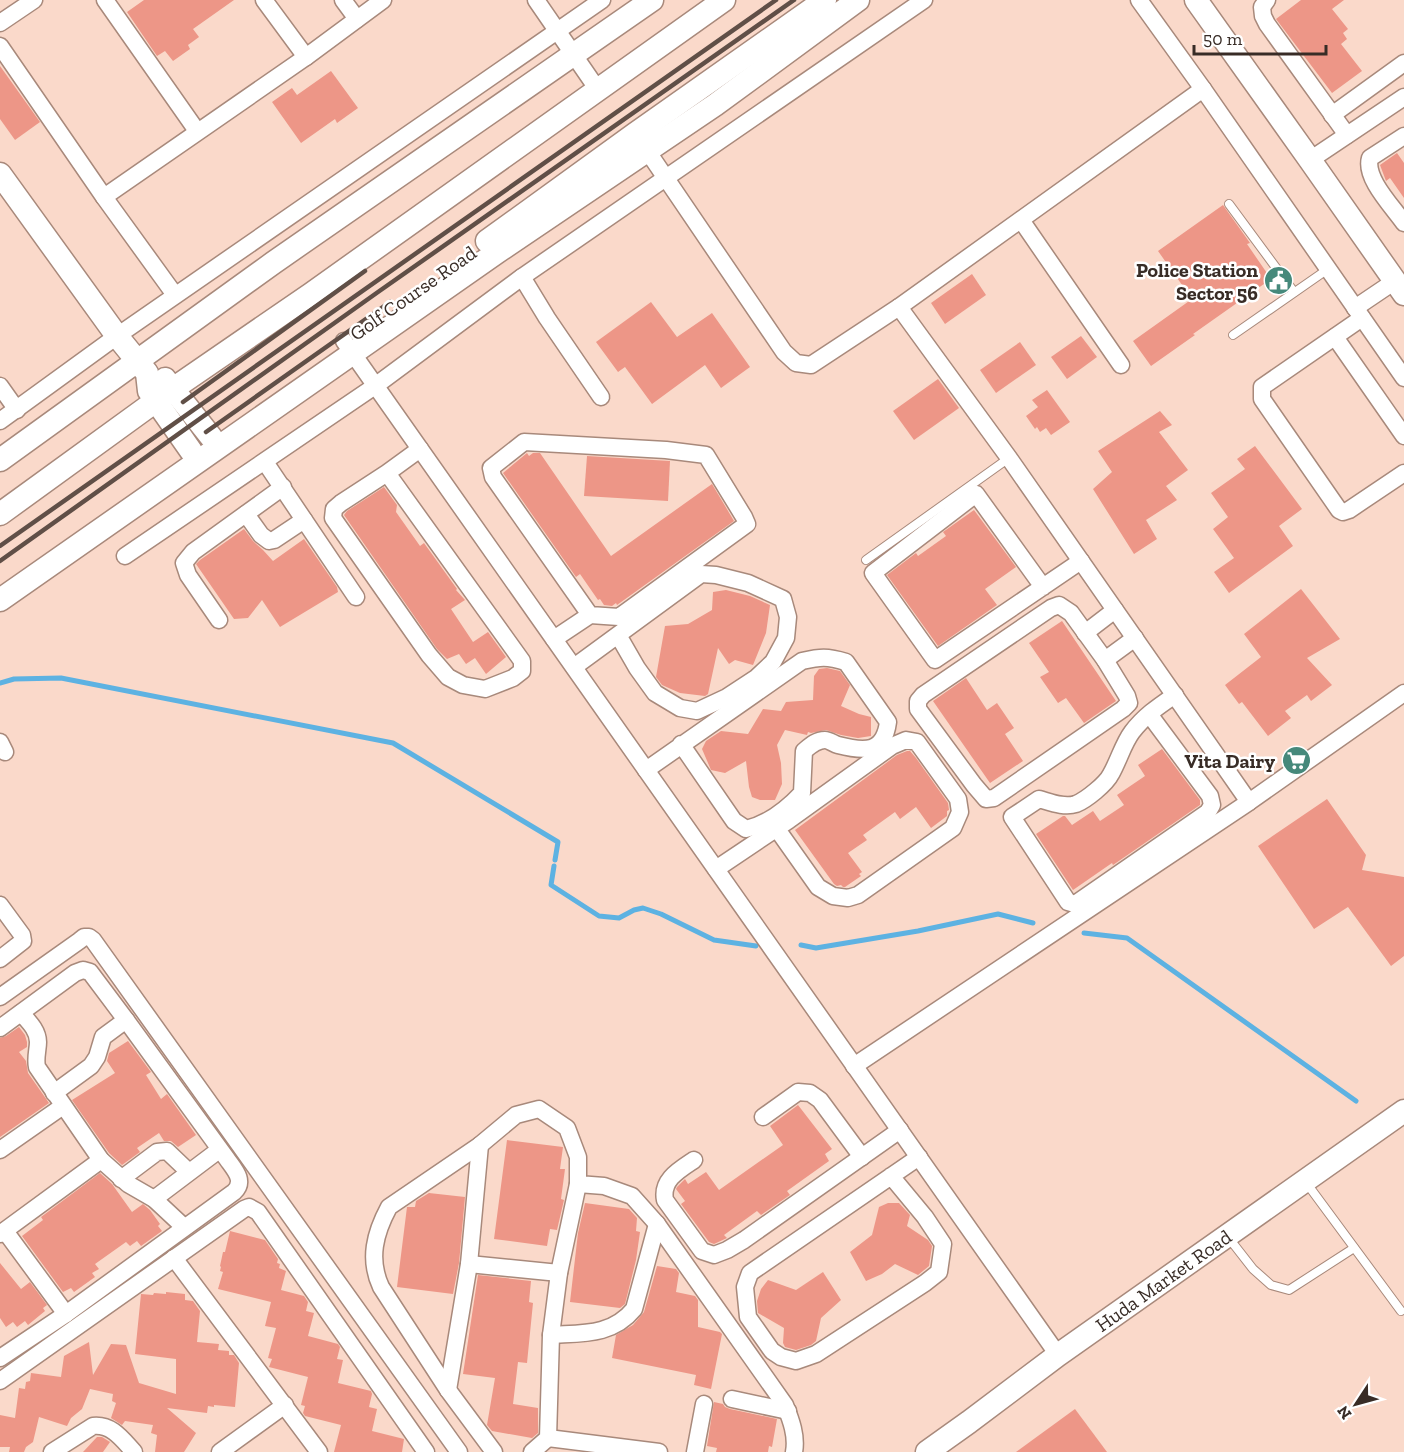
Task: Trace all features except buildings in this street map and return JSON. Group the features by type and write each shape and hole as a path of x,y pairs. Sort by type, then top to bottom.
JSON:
{"street":[{"path":"0,23 34,0"},
{"path":"105,0 197,131"},
{"path":"264,0 306,57"},
{"path":"343,0 357,20"},
{"path":"105,196 306,57 383,0"},
{"path":"536,0 598,90"},
{"path":"0,421 175,295 602,0"},
{"path":"0,460 142,367 273,263 652,0"},
{"path":"0,514 724,0"},
{"name":"Golf Course Road","path":"0,585 211,437 348,347 489,240 641,142 825,0"},
{"path":"858,0 715,105 641,142 784,352 796,363 811,365 899,307 1203,89"},
{"path":"125,556 375,386 522,277 924,0"},
{"path":"1139,0 1404,378"},
{"path":"1196,0 1399,288 1359,313 1335,337 1262,387 1262,399 1338,510 1343,512 1349,510 1404,473"},
{"path":"1267,0 1262,7 1267,24 1347,135"},
{"path":"0,46 175,295"},
{"path":"1332,115 1404,63"},
{"path":"1310,160 1404,97"},
{"path":"1404,136 1370,158 1368,164 1373,180 1404,222"},
{"path":"0,174 142,367 149,391 165,395 211,437"},
{"path":"1021,220 1121,365"},
{"path":"522,277 601,397"},
{"path":"899,307 1009,458 1249,802"},
{"path":"1335,337 1404,436"},
{"path":"0,600 348,347 1058,1355"},
{"path":"0,386 17,410"},
{"path":"165,395 191,451"},
{"path":"554,639 590,615 619,617 747,525 706,455 666,450 524,442 491,468 493,477 590,615"},
{"path":"387,473 522,661 522,671 513,678 485,689 463,685 448,676 429,655 333,518 334,509 341,503 420,449"},
{"path":"265,462 356,597"},
{"path":"219,620 188,575 184,563 193,552 283,487"},
{"path":"1043,587 976,494 873,573 935,660 1043,587 1081,561"},
{"path":"246,513 261,535 269,541 304,520"},
{"path":"574,667 701,574 716,575 748,583 774,595 783,600 788,617 786,638 773,662 756,678 727,698 697,711 680,708 655,693 618,635"},
{"path":"1059,605 1071,613 1105,660 1129,703 994,798 986,799 974,785 918,709 918,701 923,695 1051,608 1059,605"},
{"path":"1085,633 1115,610"},
{"path":"1105,660 1135,639"},
{"path":"646,770 681,744 802,661 820,657 846,662 888,722 886,734 878,746 865,750 841,746 824,740 811,744 804,751 802,794 788,807 756,826 746,829 734,821 681,744"},
{"path":"854,1066 1249,802 1404,693"},
{"path":"1149,714 1210,795 1212,805 1208,812 1075,904 1068,902 1012,817 1039,799 1058,804 1075,804 1098,790 1112,773 1131,734 1149,714 1175,695"},
{"path":"716,869 777,829 892,746 906,740 917,742 958,799 960,812 953,828 858,895 848,898 833,896 818,887 777,829"},
{"path":"0,905 22,935 23,941 0,959"},
{"path":"0,997 84,937 93,940 459,1452"},
{"path":"0,1028 75,973 83,970 90,972 237,1173 240,1185 234,1192 66,1314 0,1358"},
{"path":"21,1013 35,1030 39,1040 37,1066 101,1160 121,1179 154,1199 184,1227"},
{"path":"0,1150 92,1066 103,1037 126,1020"},
{"path":"763,1117 798,1092 810,1093 820,1100 862,1157"},
{"path":"494,1452 448,1390 381,1287 374,1266 375,1246 380,1223 388,1207 480,1145 516,1115 539,1109 567,1128 578,1157 578,1184 559,1273 551,1335 548,1438 532,1452"},
{"name":"Huda Market Road","path":"927,1452 1058,1355 1404,1111"},
{"path":"694,1160 671,1176 663,1191 665,1200 702,1251 714,1255 744,1240 900,1130"},
{"path":"448,1390 469,1264 480,1145"},
{"path":"121,1179 157,1152 167,1150 189,1172"},
{"path":"154,1199 219,1150"},
{"path":"891,1176 925,1217 943,1244 939,1272 816,1354 796,1361 781,1357 772,1351 748,1317 745,1287 750,1273 891,1176 919,1157"},
{"path":"66,1314 3,1232 101,1160"},
{"path":"578,1184 604,1186 632,1196 657,1224 775,1390 792,1422 796,1443 794,1452"},
{"path":"0,1381 249,1207 258,1212 426,1452"},
{"path":"551,1335 599,1332 627,1318 634,1309 657,1224"},
{"path":"174,1258 319,1452"},
{"path":"469,1264 559,1273"},
{"path":"732,1399 788,1412"},
{"path":"695,1452 704,1404"},
{"path":"220,1452 285,1405"},
{"path":"52,1452 93,1426 101,1425 115,1432 134,1452"},
{"path":"548,1438 659,1452"}],"lane":[{"path":"1229,204 1294,292"},
{"path":"1233,335 1328,269"},
{"path":"866,560 1009,458"},
{"path":"1305,1180 1401,1311"},
{"path":"1227,1235 1253,1269 1271,1286 1289,1290 1354,1248"}],"waterway":[{"path":"0,683 14,679 61,678 393,743 558,842 555,860"},
{"path":"554,866 551,885 599,916 619,918 643,908 661,914 714,940 756,946"},
{"path":"801,945 816,948 918,931 998,914 1033,923"},
{"path":"1084,933 1127,938 1356,1101"}],"railway":[{"path":"0,546 776,0"},
{"path":"0,561 794,0"},
{"path":"183,402 365,271"},
{"path":"206,432 390,302"}],"place":[{"name":"Police Station Sector 56","path":"1279,281"},
{"name":"Vita Dairy","path":"1296,761"}]}
